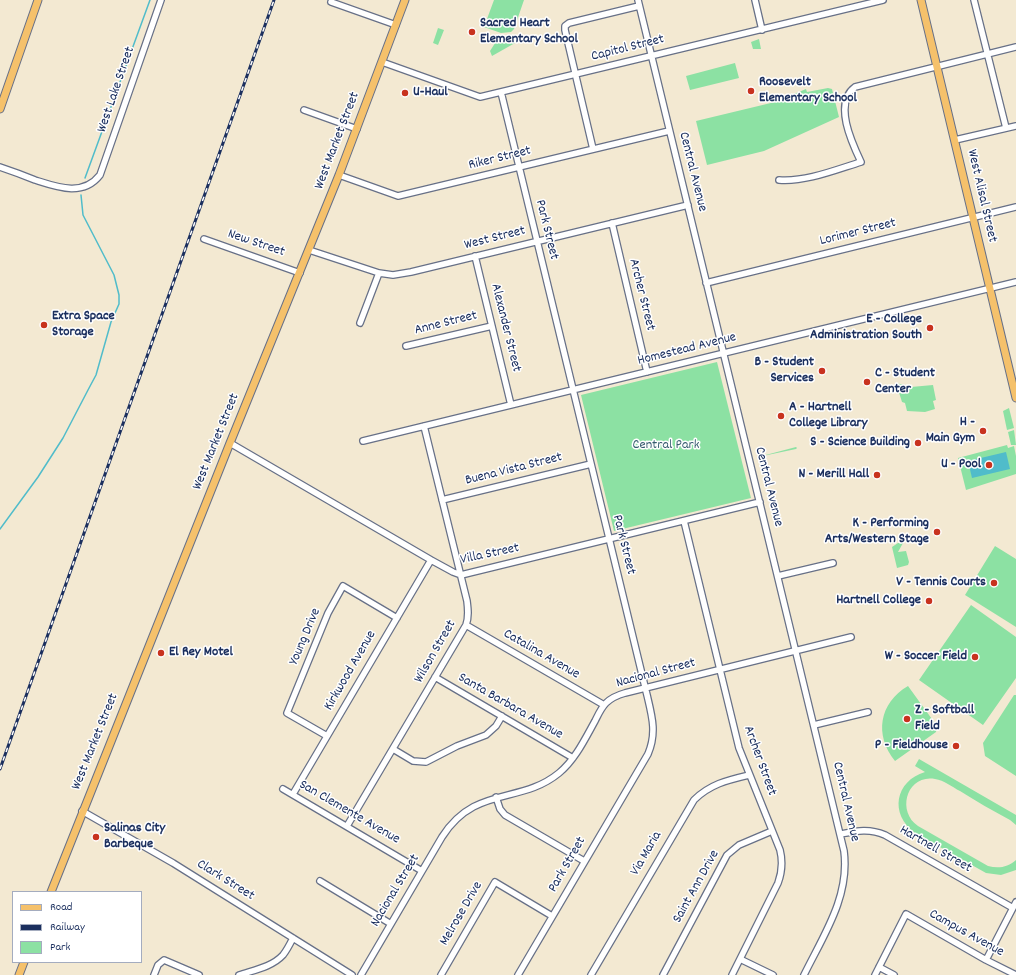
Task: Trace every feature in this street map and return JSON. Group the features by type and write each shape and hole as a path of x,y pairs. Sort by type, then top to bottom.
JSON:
{"main road":[{"path":"0,109 38,0"},
{"name":"West Market Street","path":"51,891 82,811 339,175 405,0"},
{"name":"West Alisal Street","path":"921,0 1016,398"},
{"path":"19,975 24,963"}],"street":[{"name":"West Lake Street","path":"0,167 53,186 69,189 80,188 95,181 100,175 162,0"},
{"path":"755,0 762,30"},
{"name":"Capitol Street","path":"382,62 480,97 883,0"},
{"path":"974,0 1006,128"},
{"path":"331,2 396,25"},
{"path":"593,149 565,26 569,23 638,3"},
{"name":"Central Avenue","path":"638,3 841,834 845,868 841,895 838,906 804,975"},
{"path":"779,180 792,181 861,162 853,144 845,114 844,104 849,92 859,85 1016,47"},
{"name":"Park Street","path":"501,92 653,724 653,738 650,749 518,975"},
{"path":"304,110 357,129"},
{"path":"955,140 1016,126"},
{"name":"Riker Street","path":"339,175 398,196 669,131"},
{"name":"West Street","path":"309,250 385,275 403,273 688,205"},
{"name":"Lorimer Street","path":"706,283 1016,207"},
{"name":"Archer Street","path":"612,223 647,372"},
{"name":"New Street","path":"204,239 300,273"},
{"name":"Alexander Street","path":"475,256 511,405"},
{"path":"360,323 379,273"},
{"name":"Homestead Avenue","path":"363,441 1016,282"},
{"name":"Anne Street","path":"406,346 492,326"},
{"name":"Wilson Street","path":"347,826 466,625 468,616 468,607 461,575 424,426"},
{"name":"Villa Street","path":"230,443 431,560 461,575 760,502"},
{"name":"Buena Vista Street","path":"442,500 591,464"},
{"name":"Archer Street","path":"684,521 737,744 782,856 780,876 732,975"},
{"name":"Kirkwood Avenue","path":"293,794 431,560"},
{"path":"778,576 833,563"},
{"name":"Young Drive","path":"327,736 287,713 326,618 343,586 397,618"},
{"name":"Catalina Avenue","path":"466,625 604,705"},
{"name":"Nacional Street","path":"361,975 445,832 455,820 473,806 496,797 541,784 559,773 573,758 604,705 612,698 620,694 851,637"},
{"name":"Santa Barbara Avenue","path":"435,677 573,758"},
{"path":"814,726 868,712"},
{"path":"393,749 413,761 426,762 457,746 486,736 496,726 502,716"},
{"name":"Via Maria","path":"591,975 694,800 705,790 717,784 749,775"},
{"name":"San Clemente Avenue","path":"284,789 422,871"},
{"path":"496,797 500,809 505,815 584,861"},
{"name":"Clark Street","path":"82,811 173,863 352,975"},
{"name":"Hartnell Street","path":"841,834 865,830 885,834 1013,908"},
{"name":"Saint Ann Drive","path":"663,975 727,855 739,845 772,831"},
{"path":"320,881 391,924"},
{"name":"Melrose Drive","path":"441,975 494,882 552,916"},
{"path":"986,960 1016,902"},
{"name":"Campus Avenue","path":"880,967 906,914 986,960 1016,975"},
{"path":"239,975 269,965 278,960 293,938"},
{"path":"740,959 773,975"},
{"path":"154,975 159,963 164,960 199,975"},
{"path":"875,975 880,967 894,975"}],"green space":[{"path":"494,0 524,0 514,29 511,32 501,33 484,27"},
{"path":"438,28 444,30 438,45 433,43"},
{"path":"513,36 515,43 492,56 490,51 499,37"},
{"path":"759,39 761,49 753,49 751,42"},
{"path":"735,63 739,78 690,90 686,76"},
{"path":"828,88 832,89 839,117 764,151 707,165 696,121 775,102 806,89 807,92"},
{"name":"Central Park","path":"717,362 751,498 614,531 581,395"},
{"path":"896,383 911,387 933,385 936,400 933,401 935,409 925,412 907,411 905,403 902,402"},
{"path":"1009,408 1014,428 1007,430 1003,411"},
{"path":"1014,430 1016,445 1011,445 1008,432"},
{"path":"1007,445 1008,448 1014,446 1016,456 1016,474 966,490 958,458"},
{"path":"796,447 796,449 758,457"},
{"path":"898,543 903,543 898,552 906,551 909,562 908,565 897,568 892,547"},
{"name":"V - Tennis Courts","path":"995,546 1016,559 1016,627 965,595"},
{"name":"W - Soccer Field","path":"971,605 1016,637 1016,678 983,725 919,680"},
{"name":"Z - Softball Field","path":"908,686 937,726 936,732 895,761 888,751 884,741 882,730 883,720 891,701 898,693"},
{"path":"1014,695 1016,695 1016,776 985,756 983,743"},
{"path":"919,759 1016,815 1016,825 948,784 935,779 925,779 917,782 912,788 906,803 907,812 911,819 918,826 988,866 1003,867 1016,860 1016,870 1001,875 986,873 915,833 907,825 901,817 899,799 902,790 907,783 915,776 925,772 915,766"}],"water":[{"name":"U - Pool","path":"1006,452 1010,469 972,478 968,461"}],"waterway":[{"path":"85,178 150,0"},
{"path":"0,529 38,477 63,438 96,375 111,322 119,304 119,295 114,275 83,215 81,195"}],"railway":[{"path":"0,769 274,0"}],"place":[{"name":"Sacred Heart Elementary School","path":"472,32"},
{"name":"Roosevelt Elementary School","path":"751,91"},
{"name":"U-Haul","path":"405,93"},
{"name":"Extra Space Storage","path":"44,325"},
{"name":"E - College Administration South","path":"930,328"},
{"name":"B - Student Services","path":"822,371"},
{"name":"C - Student Center","path":"867,382"},
{"name":"A - Hartnell College Library","path":"781,416"},
{"name":"H - Main Gym","path":"983,431"},
{"name":"S - Science Building","path":"918,443"},
{"name":"U - Pool","path":"989,465"},
{"name":"N - Merill Hall","path":"877,475"},
{"name":"K - Performing Arts/Western Stage","path":"937,532"},
{"name":"V - Tennis Courts","path":"994,583"},
{"name":"Hartnell College","path":"929,601"},
{"name":"El Rey Motel","path":"161,653"},
{"name":"W - Soccer Field","path":"975,657"},
{"name":"Z - Softball Field","path":"907,719"},
{"name":"P - Fieldhouse","path":"956,746"},
{"name":"Salinas City Barbeque","path":"96,837"}]}
